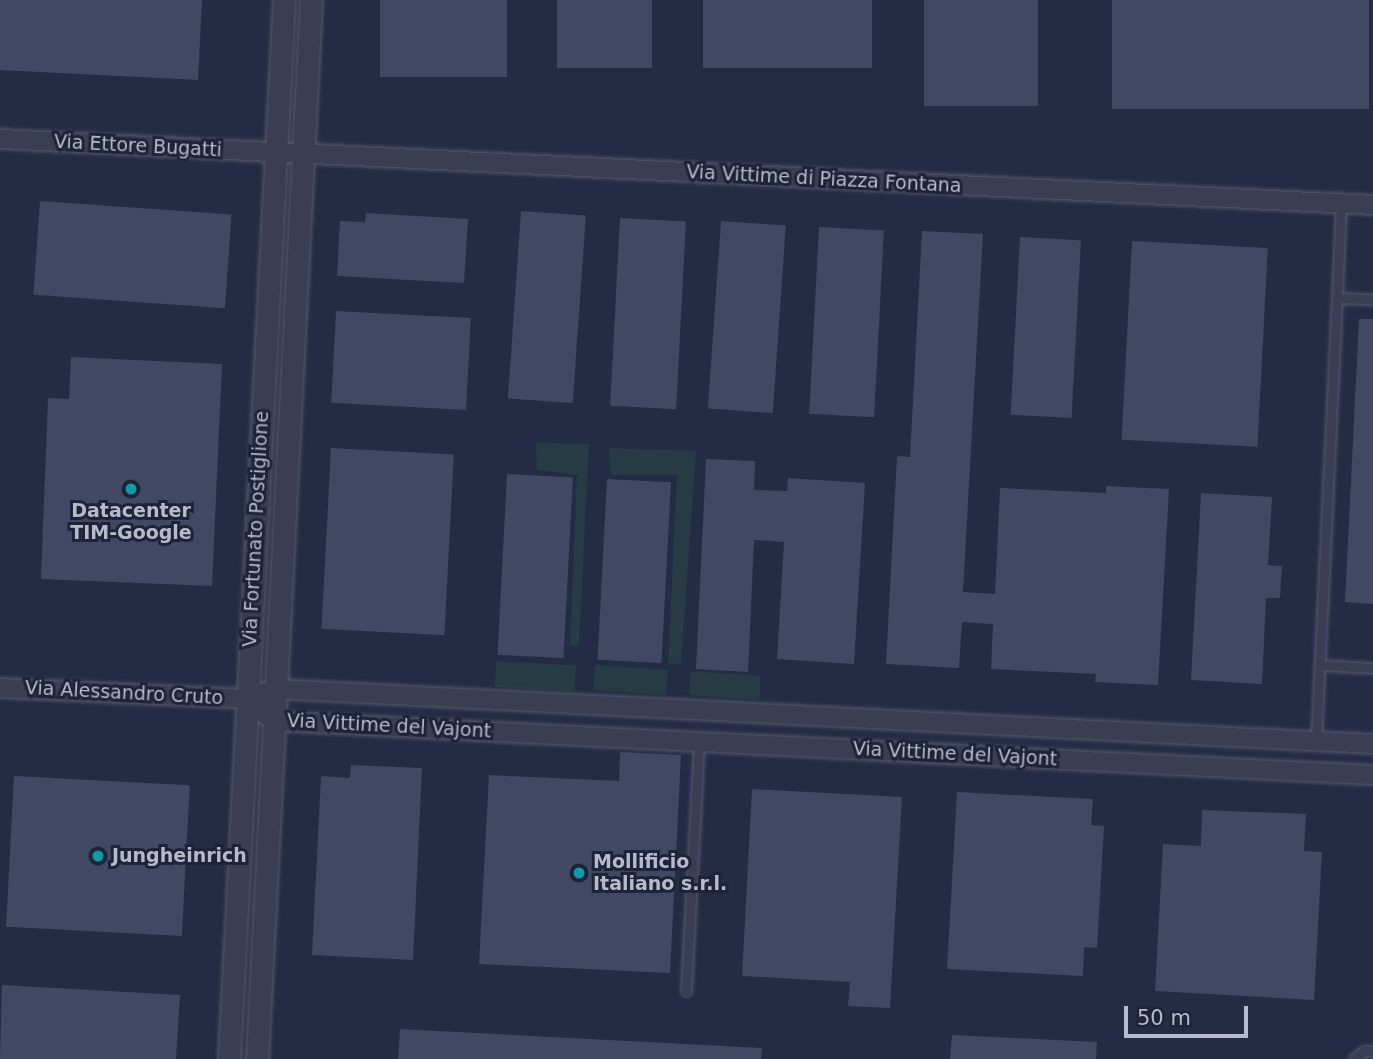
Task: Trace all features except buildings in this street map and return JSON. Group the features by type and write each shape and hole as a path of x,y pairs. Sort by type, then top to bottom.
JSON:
{"street":[{"name":"Via Fortunato Postiglione","path":"229,1059 284,0"},
{"name":"Via Fortunato Postiglione","path":"257,1059 311,0"},
{"name":"Via Ettore Bugatti","path":"0,139 276,154"},
{"name":"Via Vittime di Piazza Fontana","path":"276,154 1373,205"},
{"name":"Via Alessandro Cruto","path":"0,688 247,699"},
{"name":"Via Vittime del Vajont","path":"247,699 275,689 1373,744"},
{"name":"Via Vittime del Vajont","path":"247,699 273,721 1373,775"},
{"path":"532,733 533,702"},
{"path":"1141,764 1142,733"},
{"path":"1314,772 1316,742"}],"lane":[{"path":"1316,742 1341,203"},
{"path":"1337,298 1373,299"},
{"path":"260,445 288,446"},
{"path":"1320,666 1373,668"},
{"path":"686,991 699,741"},
{"path":"231,1011 259,1012"},
{"path":"1354,1059 1364,1051 1373,1051"}],"shaded area":[{"path":"536,443 589,444 579,646 570,645 577,475 537,470"},
{"path":"609,448 696,451 681,664 668,663 677,475 611,475"},
{"path":"496,661 576,665 575,691 495,687"},
{"path":"595,665 668,670 666,695 593,690"},
{"path":"691,671 761,676 759,700 689,695"}],"place":[{"name":"Datacenter TIM-Google","path":"131,489"},
{"name":"Jungheinrich","path":"98,856"},
{"name":"Mollificio Italiano s.r.l.","path":"579,873"}]}
